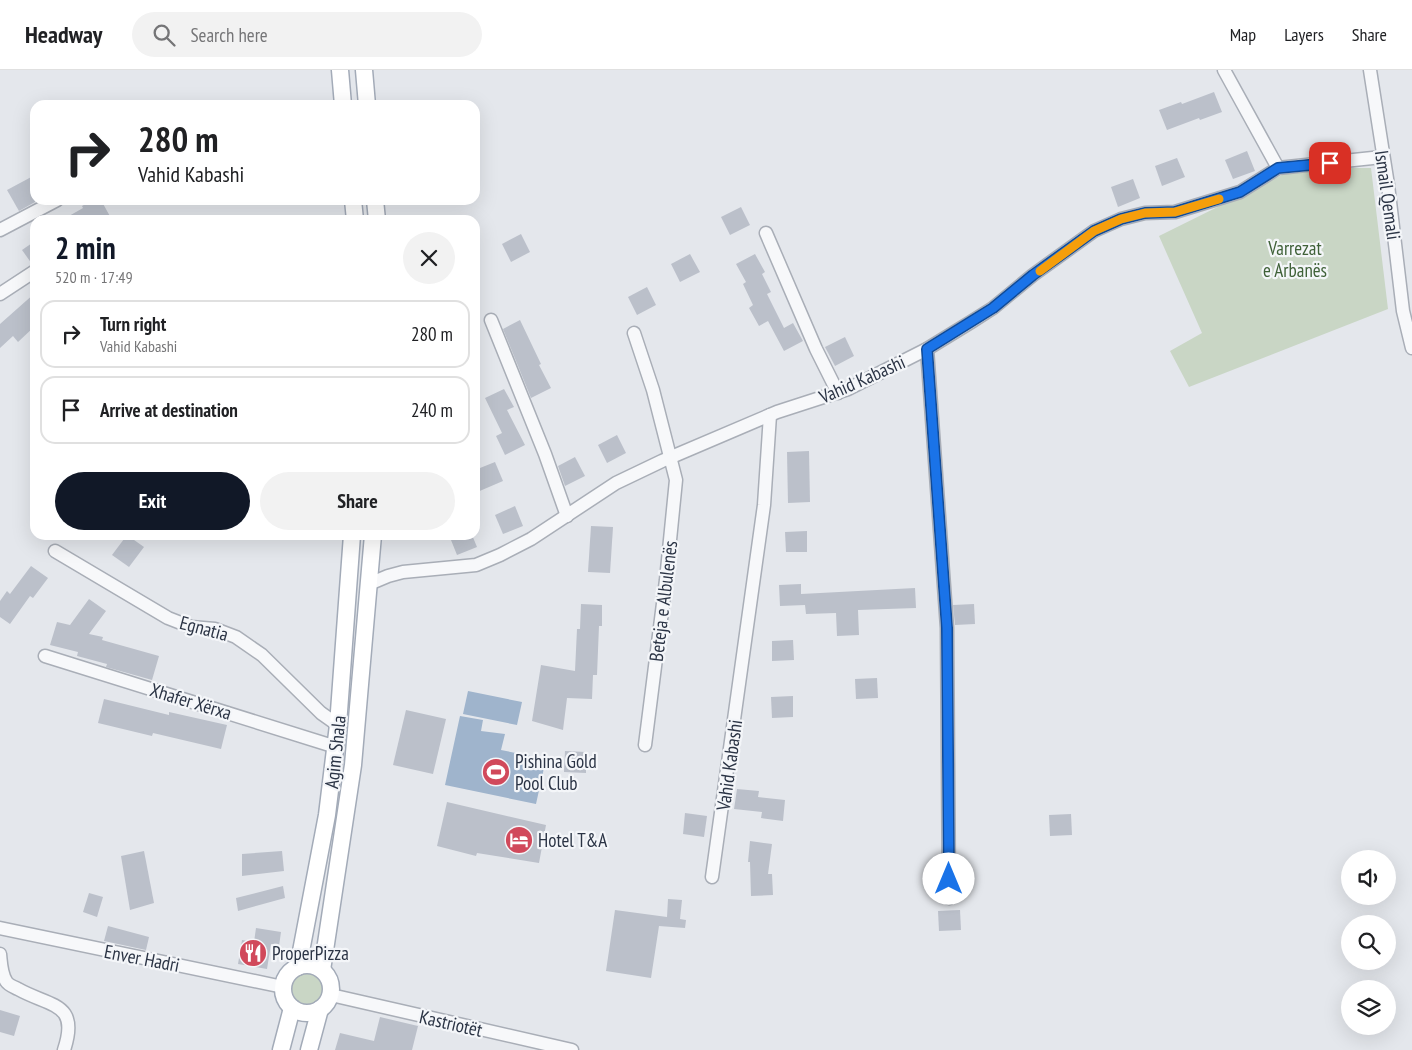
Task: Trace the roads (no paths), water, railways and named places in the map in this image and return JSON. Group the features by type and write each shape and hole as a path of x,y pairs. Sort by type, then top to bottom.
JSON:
{"main road":[{"path":"340,70 343,100"},
{"path":"364,70 367,100"},
{"name":"Agim Shala","path":"283,987 290,972 298,966 327,815 338,725 352,540"},
{"path":"322,970 353,765 373,540"},
{"path":"283,987 284,994 292,1008 307,1013 320,1009 327,1002 330,995 330,980 322,970 312,965 298,966"},
{"path":"282,1050 292,1008"},
{"path":"309,1050 320,1009"}],"street":[{"path":"1224,70 1278,168"},
{"name":"Ismail Qemali","path":"1370,70 1382,158 1388,185 1403,312 1412,348"},
{"name":"Vahid Kabashi","path":"369,584 403,572 476,565 500,556 616,483 770,415 848,389 927,349 993,308 1033,275 1094,231 1121,219 1145,213 1175,212 1240,192 1278,168 1382,158"},
{"path":"0,230 48,205"},
{"path":"766,233 816,349 838,392"},
{"path":"0,294 30,274"},
{"path":"491,320 545,454 566,516"},
{"name":"Beteja e Albulenës","path":"634,333 653,390 676,480 666,580 645,745"},
{"path":"927,349 947,628 949,898"},
{"name":"Vahid Kabashi","path":"712,877 764,505 770,415"},
{"name":"Egnatia","path":"55,552 168,618 191,627 215,629 236,636 262,655 320,713 338,725"},
{"name":"Xhafer Xërxa","path":"45,656 336,747"},
{"name":"Enver Hadri","path":"0,931 283,987"},
{"path":"0,954 2,973 7,983 55,1005 66,1015 69,1026 64,1050"},
{"name":"Kastriotët","path":"330,995 572,1050"}],"water":[{"path":"468,691 522,702 517,725 463,714"},
{"name":"Pishina Gold Pool Club","path":"460,716 483,720 481,731 505,734 501,750 546,759 536,804 445,785"}],"place":[{"name":"Pishina Gold Pool Club","path":"496,772"},
{"name":"Hotel T&A","path":"519,840"},
{"name":"ProperPizza","path":"253,953"}],"park label":[{"name":"Varrezat e Arbanës","path":"1295,259"}]}
